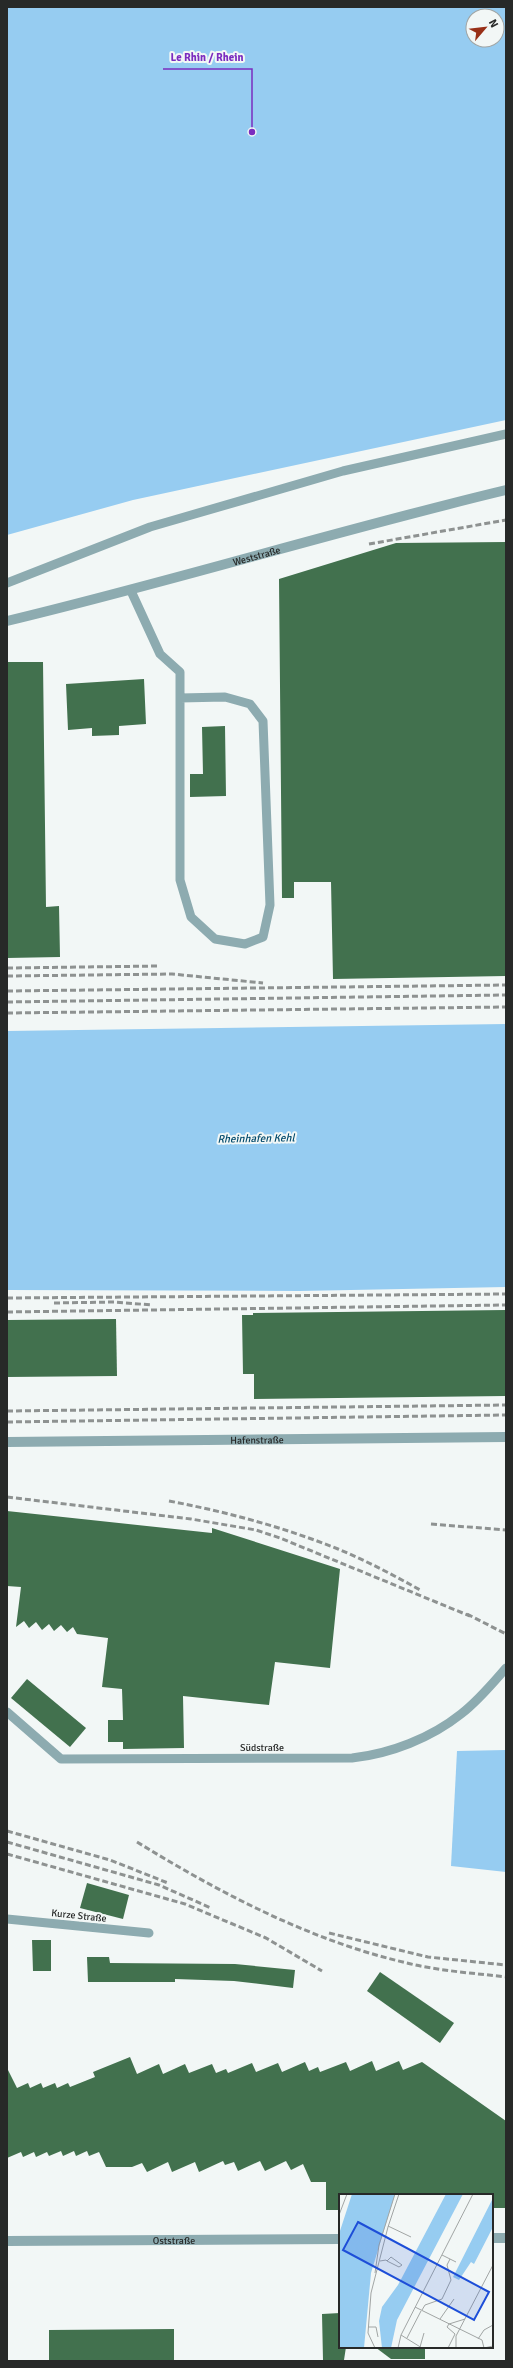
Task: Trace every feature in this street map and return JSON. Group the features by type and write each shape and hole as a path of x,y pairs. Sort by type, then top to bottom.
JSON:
{"street":[{"name":"Weststraße","path":"7,621 131,591 404,514 506,490"},
{"name":"Hafenstraße","path":"7,1442 506,1437"},
{"path":"493,2238 506,2238"},
{"name":"Oststraße","path":"7,2241 339,2239"}],"lane":[{"path":"7,583 150,527 343,471 506,434"},
{"path":"131,591 160,654 180,672 180,698 180,880 191,917 215,939 245,944 264,937 270,905 263,721 250,704 225,697 180,698"},
{"name":"Südstraße","path":"7,1712 61,1759 352,1758 390,1752 441,1728 477,1701 506,1668"},
{"name":"Kurze Straße","path":"7,1919 149,1933"}],"water":[{"path":"7,7 506,7 506,420 133,500 7,535"},
{"name":"Rheinhafen Kehl","path":"506,1024 506,1287 299,1291 7,1290 7,1031"},
{"path":"506,1750 506,1872 451,1866 457,1751"}],"building":[{"path":"506,542 506,976 333,979 331,882 294,882 294,898 282,898 279,579 396,543"},
{"path":"7,662 43,662 46,907 59,906 60,957 7,958"},
{"path":"144,679 146,724 119,726 119,735 92,736 92,728 68,730 66,684"},
{"path":"225,726 226,796 190,797 190,774 203,774 202,727"},
{"path":"506,1310 506,1396 254,1399 254,1374 243,1374 242,1315 253,1315 253,1313"},
{"path":"116,1319 117,1376 7,1377 7,1320"},
{"path":"7,1511 212,1533 212,1528 340,1569 330,1668 275,1662 269,1705 183,1696 184,1748 123,1749 123,1742 108,1742 108,1720 123,1720 122,1689 102,1687 108,1638 77,1634 73,1627 67,1632 61,1625 54,1631 49,1624 42,1630 36,1622 29,1628 24,1621 16,1627 21,1587 7,1586"},
{"path":"27,1679 86,1728 70,1747 11,1698"},
{"path":"87,1883 129,1895 123,1919 80,1908"},
{"path":"32,1940 51,1940 51,1971 33,1971"},
{"path":"87,1957 109,1957 110,1963 235,1964 295,1970 293,1988 234,1981 175,1979 175,1982 88,1982"},
{"path":"380,1972 454,2023 440,2043 367,1991"},
{"path":"130,2057 137,2074 159,2064 163,2074 185,2064 189,2073 212,2064 216,2073 226,2069 228,2073 252,2063 256,2072 278,2063 282,2072 305,2062 309,2071 318,2067 320,2072 346,2062 350,2071 372,2061 376,2071 399,2061 403,2070 422,2062 506,2121 506,2208 493,2208 493,2194 339,2194 339,2210 326,2210 326,2182 311,2182 303,2164 291,2170 286,2161 265,2171 260,2161 238,2171 234,2162 225,2165 223,2161 199,2172 195,2162 172,2172 168,2162 147,2172 142,2163 132,2167 106,2167 99,2152 89,2156 87,2151 76,2156 74,2151 63,2156 61,2151 49,2156 47,2152 36,2157 34,2152 23,2157 21,2152 7,2158 7,2068 17,2088 28,2083 30,2088 41,2083 43,2088 55,2083 57,2088 68,2083 70,2087 95,2077 93,2072"},
{"path":"339,2313 339,2348 346,2348 344,2360 323,2360 322,2314"},
{"path":"174,2329 174,2361 49,2361 49,2330"},
{"path":"376,2348 425,2348 425,2359 391,2359"}],"railway":[{"path":"369,544 506,520"},
{"path":"7,968 160,966"},
{"path":"7,976 172,974 263,983"},
{"path":"7,991 506,985"},
{"path":"7,1002 506,995"},
{"path":"7,1013 506,1007"},
{"path":"7,1298 506,1294"},
{"path":"54,1303 114,1302 152,1305"},
{"path":"7,1312 506,1305"},
{"path":"7,1411 506,1405"},
{"path":"7,1422 506,1415"},
{"path":"7,1497 191,1519 256,1530 280,1538 470,1616"},
{"path":"169,1501 255,1521 317,1541 360,1559 422,1591"},
{"path":"431,1524 506,1530"},
{"path":"467,1614 506,1634"},
{"path":"7,1831 110,1860 168,1883"},
{"path":"7,1842 159,1885 211,1908"},
{"path":"137,1842 168,1861 234,1897 267,1913 336,1942 371,1954 419,1966 506,1977"},
{"path":"7,1854 185,1904 266,1938 322,1971"},
{"path":"329,1933 428,1957 506,1965"}],"place":[{"name":"Le Rhin / Rhein","path":"252,132"}]}
